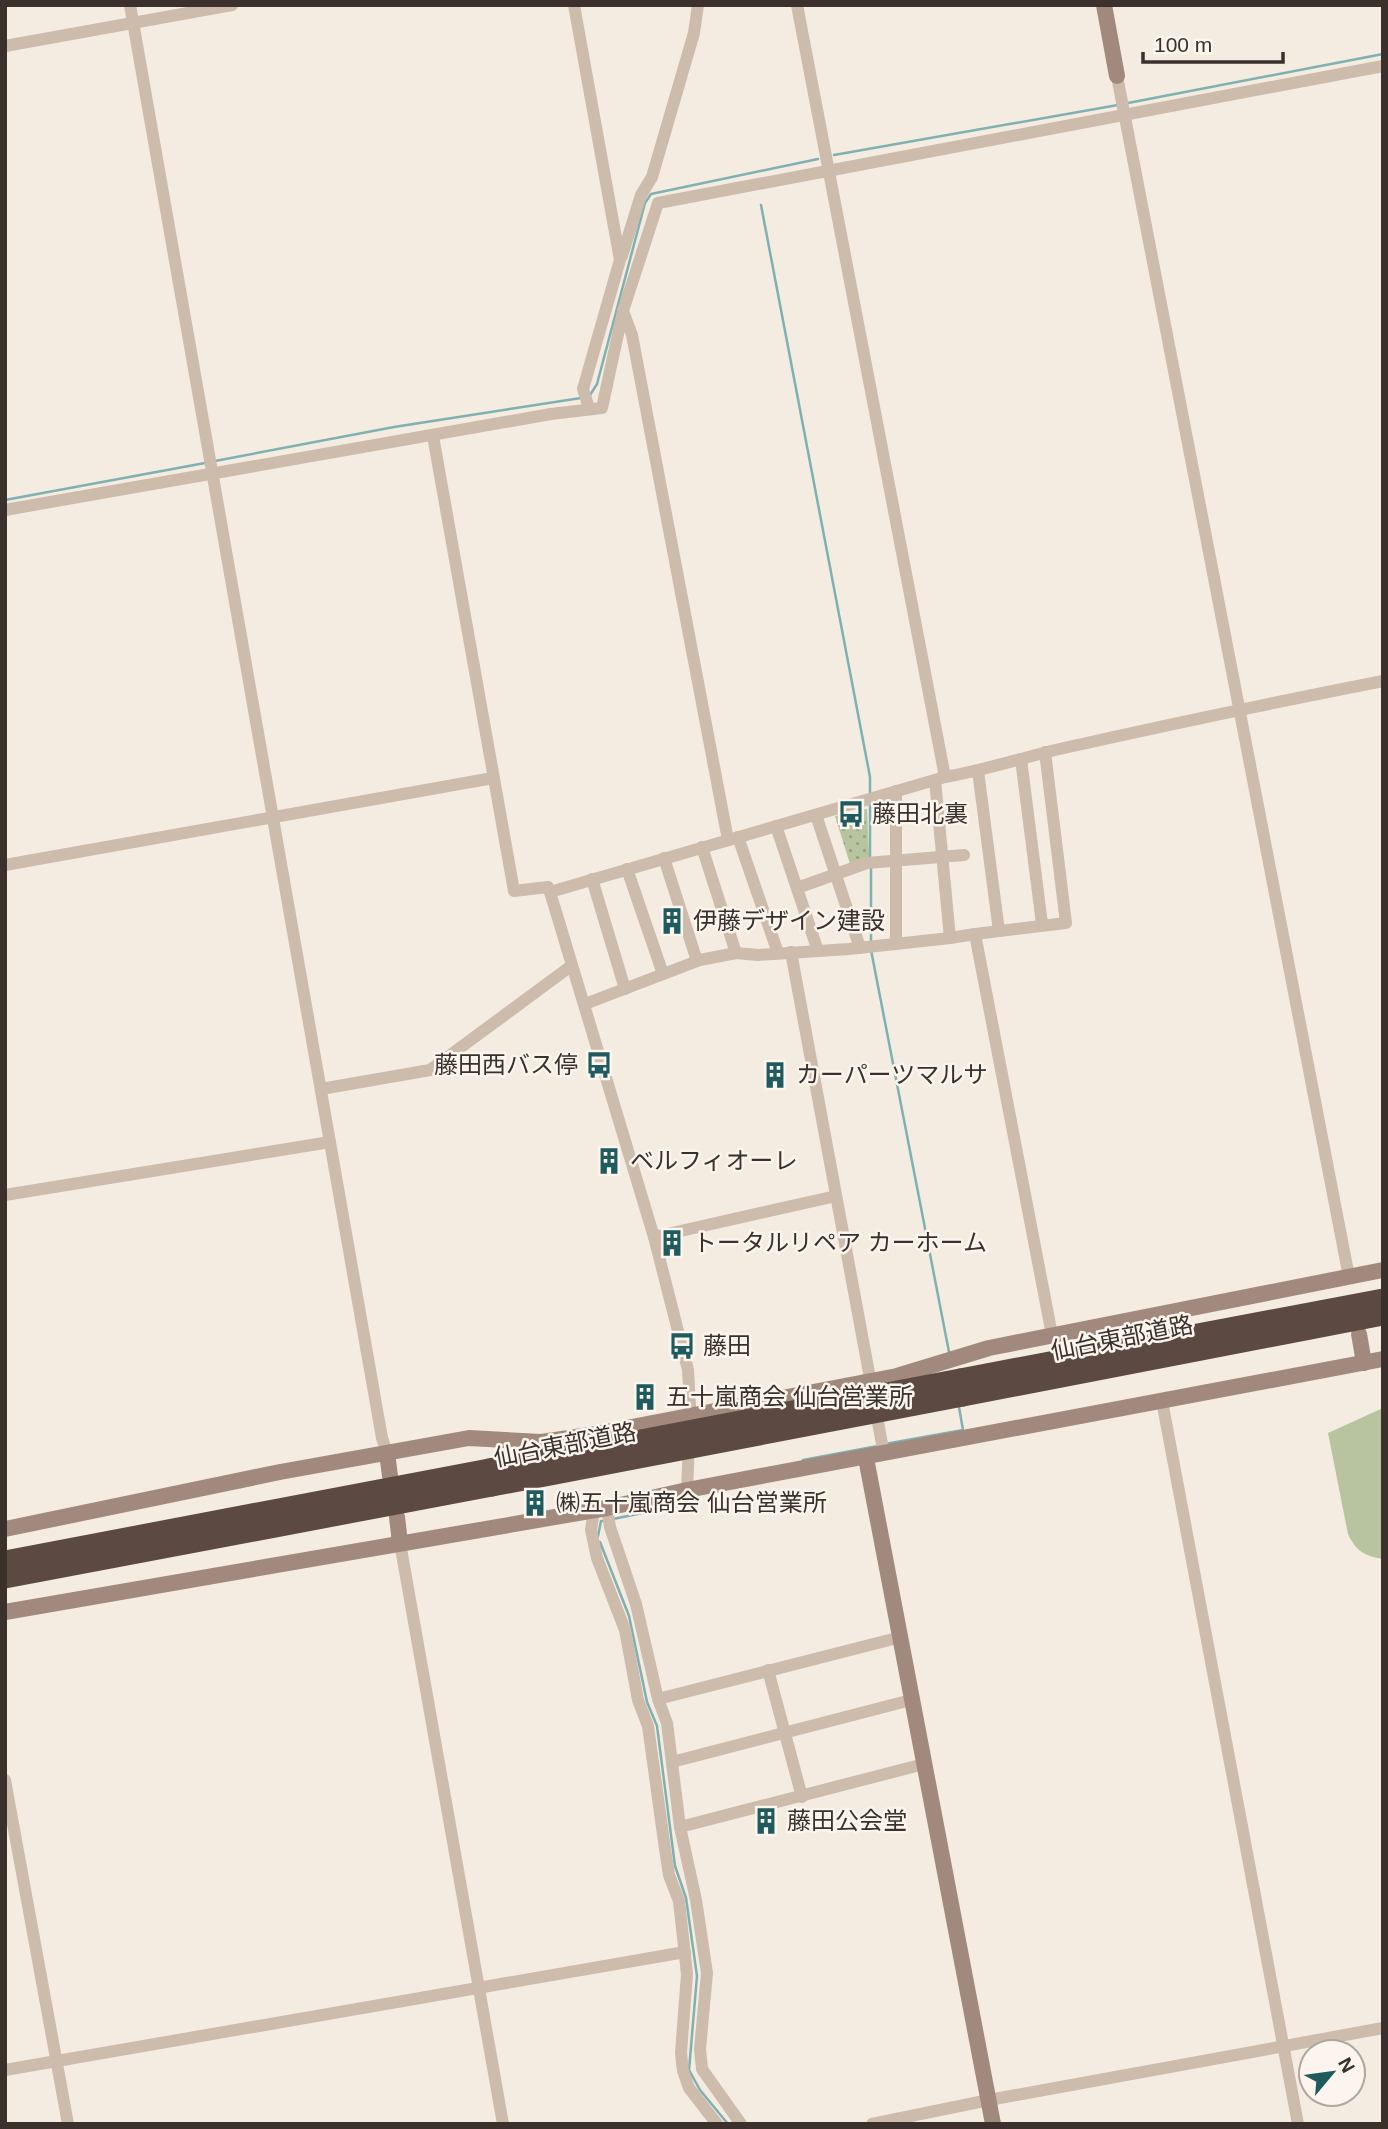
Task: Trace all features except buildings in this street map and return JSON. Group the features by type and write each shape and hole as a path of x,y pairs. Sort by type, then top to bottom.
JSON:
{"highway":[{"name":"仙台東部道路","path":"961,1388 1383,1299"},
{"name":"仙台東部道路","path":"5,1578 491,1478 961,1388 1383,1315"},
{"name":"仙台東部道路","path":"5,1561 491,1478"}],"street":[{"path":"130,5 390,1476"},
{"path":"5,46 232,5"},
{"path":"574,5 620,260"},
{"path":"587,401 620,260 641,195 653,177 694,33 698,5"},
{"path":"797,5 940,778 942,856 950,938"},
{"path":"1104,5 1352,1295"},
{"path":"5,510 212,466 433,436 587,401 602,408 623,311 658,203 1124,108 1383,66"},
{"path":"623,311 632,335 733,839 784,953 836,1196 883,1447"},
{"path":"433,436 514,891 548,887 550,892 654,1237 688,1370 691,1416 687,1490"},
{"path":"550,892 940,778 1238,709 1383,681"},
{"path":"585,1004 697,961 736,953 758,955 868,947 1066,923 1045,752"},
{"path":"1021,759 1042,924"},
{"path":"978,771 999,931"},
{"path":"5,865 493,778"},
{"path":"896,791 896,944"},
{"path":"816,815 834,875 868,947"},
{"path":"776,826 818,951"},
{"path":"702,847 736,953"},
{"path":"797,888 872,863 964,855"},
{"path":"664,858 697,961"},
{"path":"627,869 663,974"},
{"path":"592,879 625,989"},
{"path":"975,934 1052,1335"},
{"path":"321,1089 430,1070 571,966"},
{"path":"5,1195 330,1142"},
{"path":"654,1237 836,1196"},
{"path":"5,1529 169,1494 469,1438 553,1440 691,1416 897,1376 989,1348 1383,1270"},
{"path":"1359,1334 1364,1363"},
{"path":"5,1612 603,1510 687,1490 866,1458 883,1447 1162,1401 1383,1359"},
{"path":"1162,1401 1298,2124"},
{"path":"866,1458 993,2124"},
{"path":"603,1510 636,1604 658,1699 667,1723 680,1828 696,1900 707,1973 700,2049 702,2069 741,2124"},
{"path":"603,1510 591,1530 597,1558 625,1630 638,1700 648,1726 664,1849 678,1901 687,1974 681,2053 683,2071 689,2088 717,2124"},
{"path":"397,1517 503,2124"},
{"path":"658,1699 901,1637"},
{"path":"768,1670 802,1797"},
{"path":"672,1762 911,1700"},
{"path":"680,1828 924,1764"},
{"path":"5,1780 68,2124"},
{"path":"5,2070 685,1952"},
{"path":"872,2124 1383,2028"}],"green space":[{"path":"867,809 869,857 850,864 835,816"},
{"path":"1383,1408 1383,1559 1361,1552 1348,1534 1328,1433"}],"waterway":[{"path":"1128,103 1383,54"},
{"path":"834,155 1118,105"},
{"path":"590,395 597,384 645,203 651,194 818,159"},
{"path":"761,205 870,777 870,793"},
{"path":"215,461 394,427 581,398"},
{"path":"5,500 205,463"},
{"path":"870,803 870,859"},
{"path":"871,866 871,943"},
{"path":"871,950 949,1352"},
{"path":"885,1444 963,1430 959,1407"},
{"path":"803,1460 878,1446"},
{"path":"613,1519 697,1502 697,1496"},
{"path":"598,1536 603,1521"},
{"path":"600,1542 629,1616 647,1702 657,1726 675,1866 686,1898 697,1976 689,2070 700,2090 728,2124"}],"place":[{"name":"藤田北裏","path":"851,814"},
{"name":"伊藤デザイン建設","path":"672,921"},
{"name":"藤田西バス停","path":"599,1065"},
{"name":"カーパーツマルサ","path":"775,1075"},
{"name":"ベルフィオーレ","path":"609,1161"},
{"name":"トータルリペア カーホーム","path":"672,1243"},
{"name":"藤田","path":"682,1346"},
{"name":"五十嵐商会 仙台営業所","path":"645,1397"},
{"name":"㈱五十嵐商会 仙台営業所","path":"535,1503"},
{"name":"藤田公会堂","path":"766,1821"}]}
